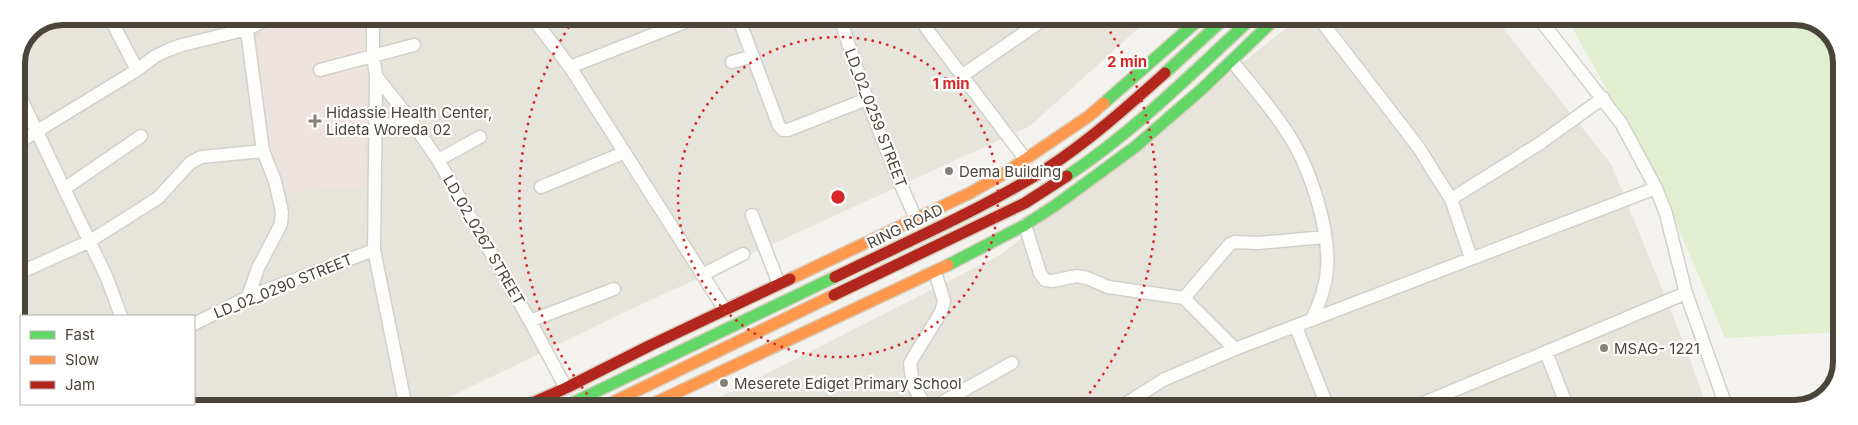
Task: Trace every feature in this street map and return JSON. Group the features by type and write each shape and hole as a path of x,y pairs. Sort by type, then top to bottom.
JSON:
{"main road":[{"path":"539,400 970,193 1026,160 1089,116 1190,25"},
{"name":"RING ROAD","path":"579,400 992,201 1018,186 1065,156 1122,110 1217,25"},
{"path":"618,400 1025,203 1063,180 1102,152 1169,95 1244,25"},
{"path":"661,400 936,272 1025,225 1136,147 1232,61 1269,25"}],"street":[{"path":"114,25 137,70"},
{"path":"25,139 137,70 154,57 182,45 240,25"},
{"path":"246,25 263,151 275,181 282,212 281,224 258,268 248,297"},
{"path":"373,25 373,55 376,76 374,250 404,400"},
{"path":"539,25 570,67 623,153 725,310"},
{"path":"570,67 678,25"},
{"path":"741,25 779,126 783,130 788,130 866,99"},
{"name":"LD_02_0259 STREET","path":"843,25 866,99 892,168 916,219"},
{"path":"925,25 963,75 993,119 1026,160"},
{"path":"963,75 1035,25"},
{"path":"1324,25 1419,148 1450,200 1471,258"},
{"path":"1544,25 1621,123 1656,188 1666,214 1686,293 1723,400"},
{"path":"320,70 414,45"},
{"path":"732,62 753,56"},
{"path":"1232,61 1288,133 1302,156 1316,195 1325,237 1328,267 1322,294 1312,320"},
{"name":"LD_02_0267 STREET","path":"376,76 410,119 438,160 566,388"},
{"path":"1450,200 1539,144 1603,98"},
{"path":"25,106 107,278 121,315"},
{"path":"375,128 410,119"},
{"path":"64,189 141,136"},
{"name":"LD_02_0267 STREET","path":"438,160 480,137"},
{"path":"25,270 90,242 158,198 190,163 201,157 263,151"},
{"path":"541,187 623,153"},
{"path":"1132,400 1163,380 1235,349 1656,188"},
{"path":"752,215 779,284"},
{"path":"1025,225 1040,273 1045,280 1052,281 1077,276 1108,287 1184,298 1235,349"},
{"path":"1184,298 1230,244 1235,242 1258,243 1325,237"},
{"name":"LD_02_0290 STREET","path":"195,324 248,297 374,250"},
{"path":"702,275 743,254"},
{"path":"923,400 913,386 910,363 941,312 944,301 936,272"},
{"name":"LD_02_0267 STREET","path":"530,321 614,289"},
{"path":"1429,400 1686,293"},
{"path":"1296,326 1325,400"},
{"path":"1546,352 1565,400"},
{"path":"946,400 1012,363"}],"shaded area":[{"path":"62,25 1142,25 1030,126 629,310 443,400 195,400 195,315 25,315 25,62 28,48 42,31"},
{"name":"Hidassie Health Center, Lideta Woreda 02","path":"271,25 367,25 368,95 363,186 284,193 275,181 266,160 256,43 265,28"},
{"path":"1290,25 1500,25 1611,164 1682,338 1705,400 715,400 1002,254"}],"green space":[{"path":"1571,25 1796,25 1810,28 1824,38 1830,48 1833,60 1833,332 1725,338 1660,184"}],"traffic: fast":[{"path":"1104,103 1193,25"},
{"path":"1165,73 1217,25"},
{"path":"1067,176 1092,159 1140,120 1244,25"},
{"path":"948,265 1025,225 1056,205 1135,147 1202,89 1269,25"},
{"path":"579,400 835,277"}],"traffic: slow":[{"path":"790,279 970,193 1005,173 1089,116 1104,103"},
{"path":"661,400 948,265"},
{"path":"617,400 834,295"}],"traffic: jam":[{"path":"835,277 995,199 1046,169 1093,135 1165,73"},
{"path":"834,295 1025,203 1067,176"},
{"path":"539,400 790,279"}],"place":[{"name":"Hidassie Health Center, Lideta Woreda 02","path":"315,121"},
{"name":"Dema Building","path":"949,171"},
{"name":"MSAG- 1221","path":"1604,348"},
{"name":"Meserete Ediget Primary School","path":"724,383"}]}
